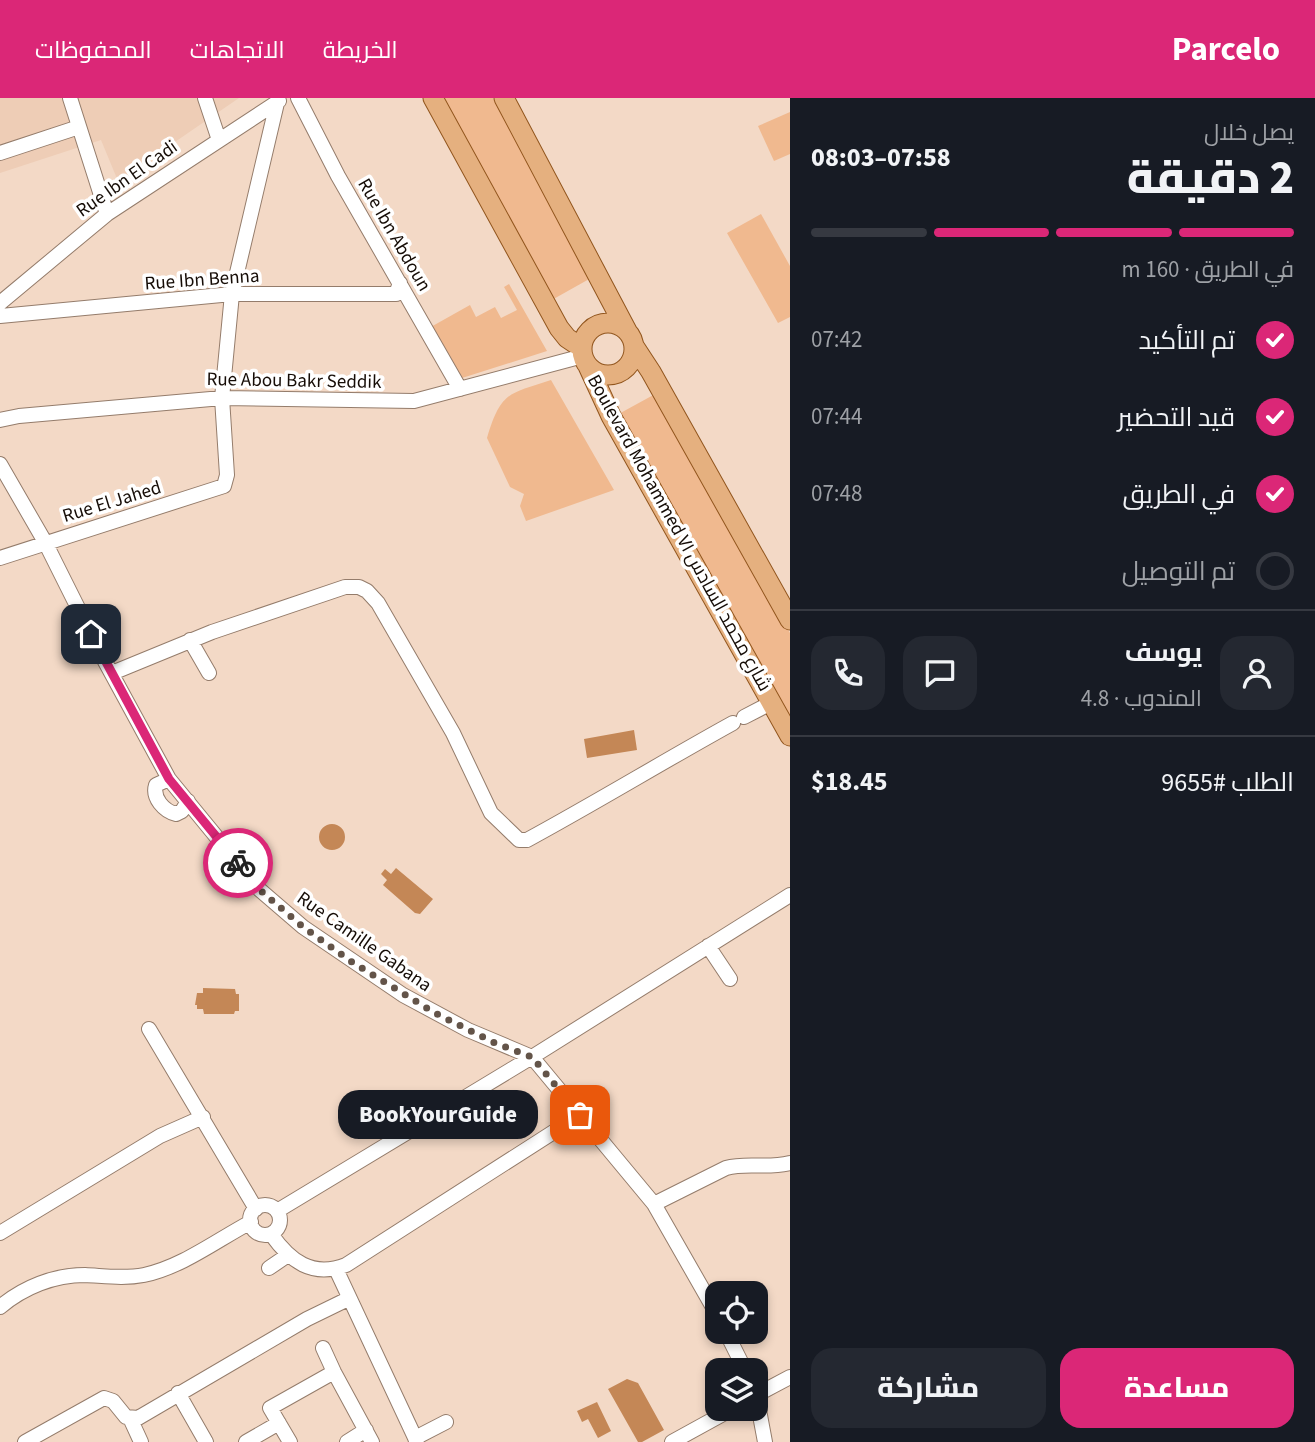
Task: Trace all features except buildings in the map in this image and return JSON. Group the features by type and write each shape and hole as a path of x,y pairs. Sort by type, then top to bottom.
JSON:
{"main road":[{"name":"Boulevard Mohammed VI شارع محمد السادس","path":"433,98 559,328 584,357 617,428 790,736"},
{"path":"504,98 630,339 787,608"},
{"path":"612,324 630,339 632,360 618,373 605,375 596,372 584,357 585,336 597,326 612,324"}],"street":[{"path":"70,98 107,214"},
{"path":"205,98 219,140"},
{"name":"Rue Ibn Abdoun","path":"298,98 338,176 460,388"},
{"path":"222,398 232,294 281,100"},
{"name":"Rue Ibn El Cadi","path":"0,303 107,214 281,100"},
{"path":"0,153 79,127"},
{"name":"Rue Ibn Benna","path":"0,316 232,294 396,294 400,283"},
{"name":"Rue Abou Bakr Seddik","path":"0,420 222,398 406,401 584,357"},
{"name":"Rue El Jahed","path":"0,558 44,542 213,492 224,486 227,475 222,398"},
{"name":"Rue Camille Gabana","path":"0,464 169,779 260,890 303,927 352,962 435,1013 495,1043 532,1057 654,1204 705,1293"},
{"path":"112,673 190,640 345,587 359,587 378,603 445,718 491,813 519,840 527,840 593,805 653,767 771,703"},
{"path":"190,640 209,673"},
{"path":"169,779 156,785 156,797 169,812 176,814 182,811 188,801"},
{"path":"277,1210 532,1057 790,895"},
{"path":"709,946 730,979"},
{"path":"149,1029 203,1117 253,1215 253,1229 259,1234 271,1234 280,1224 277,1210"},
{"path":"271,1234 289,1255 308,1267 324,1271 346,1265 580,1115"},
{"path":"0,1233 160,1136 203,1117"},
{"path":"654,1204 726,1168 738,1165 772,1167 790,1163"},
{"path":"0,1307 30,1287 53,1279 81,1275 132,1276 162,1269 269,1206 277,1210"},
{"path":"269,1268 289,1255"},
{"path":"335,1269 416,1440 446,1422"},
{"path":"130,1419 141,1416 348,1298"},
{"path":"323,1348 369,1436 347,1442"},
{"path":"290,1442 270,1408 334,1372"},
{"path":"768,1389 790,1377"},
{"path":"178,1393 206,1442"},
{"path":"25,1442 104,1398 113,1401 123,1415 130,1419 141,1442"},
{"path":"671,1442 710,1421"},
{"path":"761,1421 765,1442"},
{"path":"246,1442 279,1423"}],"shaded area":[{"path":"0,98 239,98 118,181 101,140 0,173"},
{"path":"438,98 493,98 591,278 550,301"},
{"path":"790,112 790,154 774,161 758,126"},
{"path":"761,214 790,266 790,317 778,323 727,233"},
{"path":"509,284 547,351 462,378 456,375 429,328 470,305 476,317 495,307 501,318 517,310 504,287"},
{"path":"551,380 614,490 526,521 520,506 524,494 510,487 487,438 497,412 508,397 525,388"},
{"path":"657,393 790,633 790,730 615,416"},
{"path":"634,730 637,750 587,758 584,739"},
{"path":"332,824 341,828 345,837 341,846 332,850 323,846 319,837 323,828"},
{"path":"396,868 433,899 420,914 415,913 383,885 387,880 381,874 385,869 391,874"},
{"path":"203,988 235,989 236,994 239,994 239,1011 234,1014 204,1014 203,1009 197,1009 195,1005 197,993 203,993"},
{"path":"627,1379 638,1383 664,1430 642,1442 638,1442 608,1389"},
{"path":"597,1402 611,1431 598,1438 588,1419 582,1422 577,1411"}],"way so far":[{"path":"238,863 260,890 303,927 352,962 435,1013 495,1043 532,1057 580,1115"}],"place":[{"name":"BookYourGuide","path":"580,1115"}],"route":[{"path":"91,634 169,779 238,863"}]}
